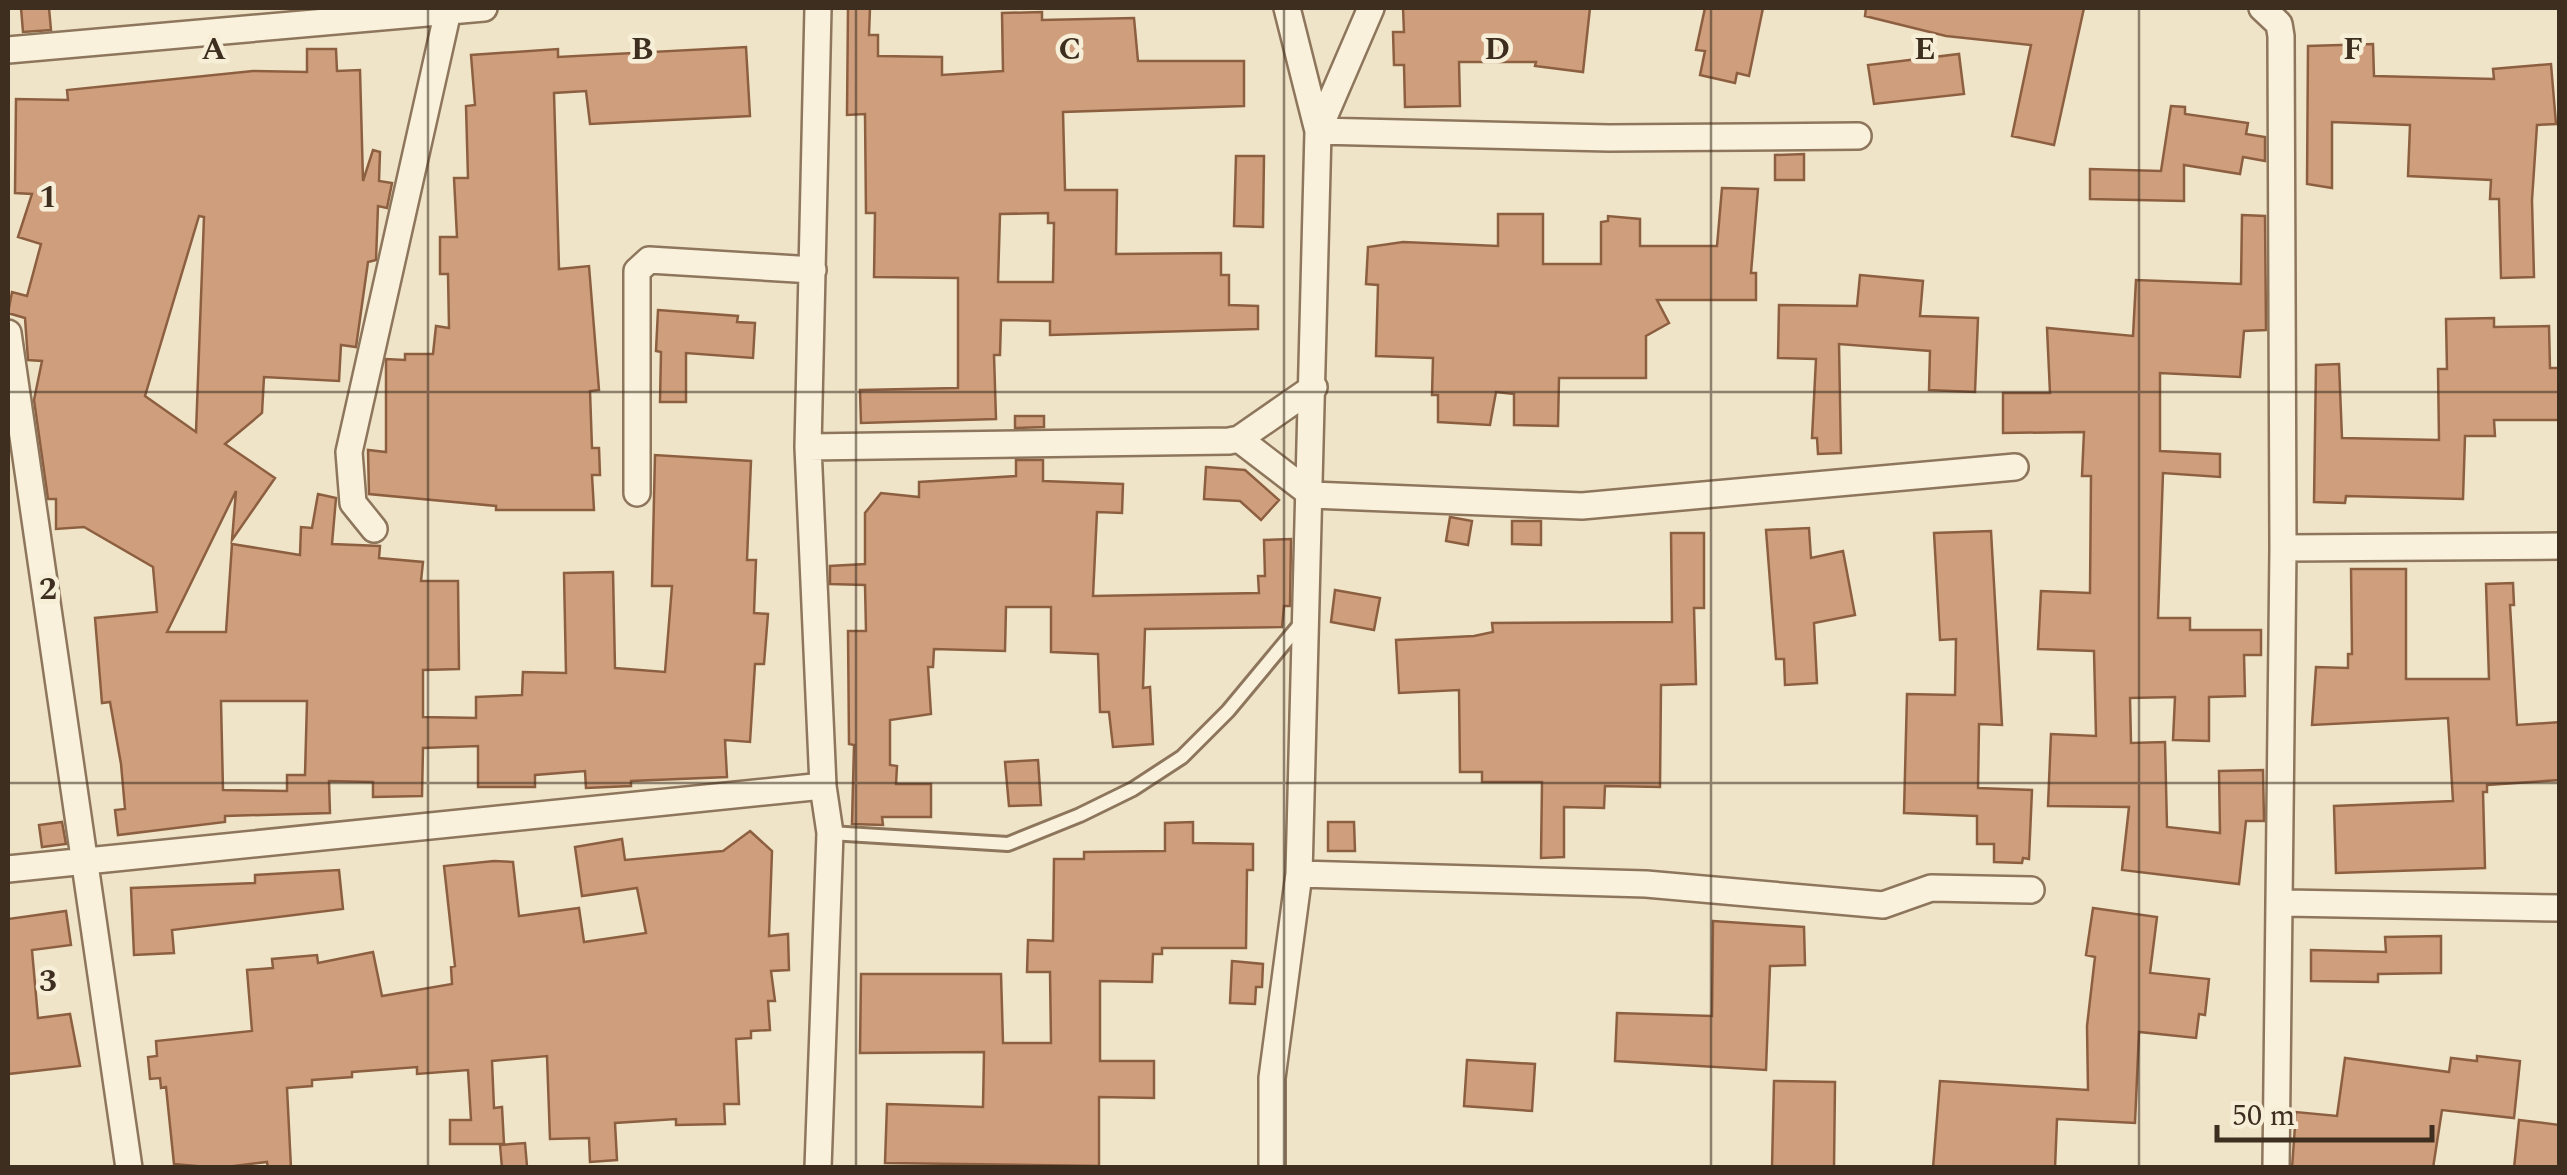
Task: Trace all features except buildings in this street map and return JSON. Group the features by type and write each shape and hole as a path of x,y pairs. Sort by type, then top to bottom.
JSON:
{"street":[{"path":"8,50 484,8"},
{"path":"818,8 808,447 823,786 830,832 818,1168"},
{"path":"1272,1168 1272,1078 1299,874 1312,496 1318,130 1287,8"},
{"path":"1318,130 1370,8"},
{"path":"2262,8 2279,24 2281,36 2283,548 2276,1168"},
{"path":"374,529 353,503 349,452 448,11"},
{"path":"1318,130 1609,138 1858,136"},
{"path":"637,493 638,271 648,260 813,270"},
{"path":"8,333 129,1168"},
{"path":"808,447 1239,439 1314,387"},
{"path":"1239,439 1312,496 1582,506 2015,467"},
{"path":"2283,548 2560,546"},
{"path":"8,869 823,786"},
{"path":"1299,874 1646,884 1883,905 1931,888 2031,890"},
{"path":"2280,903 2560,908"}],"lane":[{"path":"830,832 1008,844 1080,814 1133,789 1182,757 1228,711 1307,616"}]}
